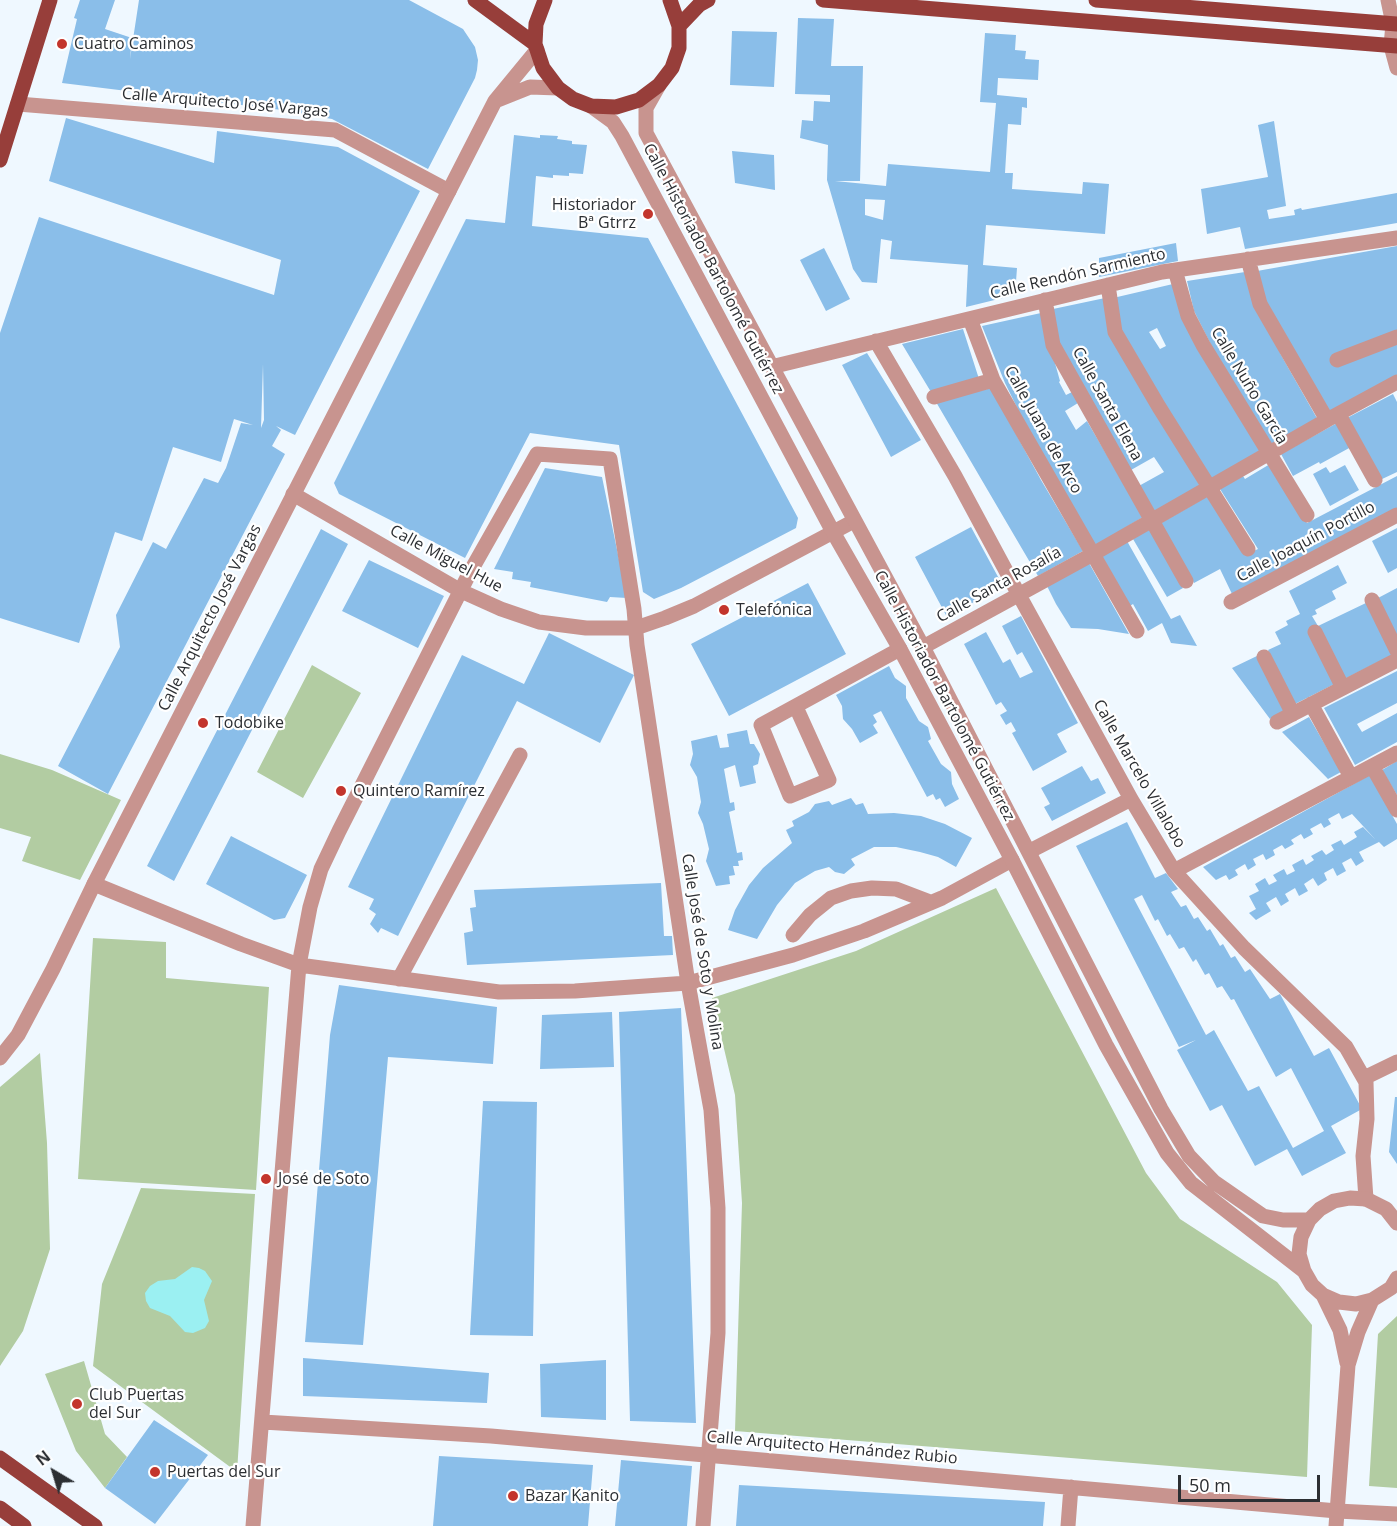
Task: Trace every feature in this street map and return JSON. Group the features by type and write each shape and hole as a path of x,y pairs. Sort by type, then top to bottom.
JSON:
{"main road":[{"path":"0,160 50,0"},
{"path":"475,0 536,47"},
{"path":"544,0 536,24 536,47 543,68 558,88 573,99 591,106 616,107 639,100 659,85 672,68 679,48 679,26 670,0"},
{"path":"679,26 699,5 708,0"},
{"path":"823,0 1394,46"},
{"path":"1096,0 1395,24"},
{"path":"0,1458 95,1526"},
{"path":"0,1508 24,1526"}],"street":[{"path":"1388,0 1395,24 1394,46 1397,68"},
{"name":"Calle Arquitecto José Vargas","path":"0,1058 23,1025 495,101 536,47"},
{"name":"Calle Historiador Bartolomé Gutiérrez","path":"659,85 646,108 646,133 923,647 1030,850 1161,1109 1189,1156 1214,1182 1263,1216 1283,1220 1309,1220"},
{"path":"495,101 531,87 558,88"},
{"name":"Calle Arquitecto José Vargas","path":"18,104 335,130 449,192"},
{"name":"Calle Historiador Bartolomé Gutiérrez","path":"591,106 613,122 622,136 833,532 900,649 1012,860 1106,1045 1167,1153 1191,1184 1304,1272 1312,1285 1323,1295 1340,1330 1348,1365"},
{"name":"Calle Rendón Sarmiento","path":"771,367 1175,270 1397,238"},
{"path":"1248,259 1260,304 1375,480"},
{"name":"Calle Nuño García","path":"1175,270 1188,316 1307,515"},
{"path":"1108,285 1115,332 1248,549"},
{"name":"Calle Santa Elena","path":"1045,300 1053,345 1186,581"},
{"name":"Calle Juana de Arco","path":"970,319 993,380 1137,631"},
{"path":"1337,360 1397,337"},
{"name":"Calle Marcelo Villalobo","path":"876,341 955,476 1131,799 1174,871 1244,948 1346,1047 1364,1078 1367,1119 1363,1156 1366,1199"},
{"path":"934,396 993,380"},
{"name":"Calle Santa Rosalía","path":"923,647 1093,554 1333,417 1396,386"},
{"name":"Calle José de Soto y Molina","path":"461,591 537,454 610,459 688,983 711,1110 718,1208 718,1333 703,1526"},
{"name":"Calle Miguel Hue","path":"293,494 461,591 501,609 539,622 586,628 636,628 665,618 694,606 854,521"},
{"name":"Calle Joaquín Portillo","path":"1231,602 1397,515"},
{"path":"253,1526 299,965 310,908 321,869 339,831 461,591"},
{"path":"1372,600 1397,651"},
{"path":"1315,632 1343,688"},
{"path":"796,707 829,780 790,796 761,724 900,649"},
{"path":"1264,657 1293,714"},
{"path":"1277,722 1397,660"},
{"path":"1311,704 1351,777"},
{"path":"1174,871 1397,753"},
{"path":"399,980 520,755"},
{"path":"1372,766 1397,810"},
{"path":"1030,850 1131,799"},
{"path":"94,884 299,965 499,992 688,983 793,955 864,931 930,902 1012,860"},
{"path":"793,935 810,915 831,898 851,891 872,888 896,889 930,902"},
{"path":"1364,1078 1397,1062"},
{"path":"1304,1272 1299,1254 1301,1236 1309,1220 1320,1209 1334,1201 1350,1197 1366,1199 1386,1209 1397,1223"},
{"path":"1323,1295 1339,1302 1356,1304 1372,1300 1391,1288 1397,1278"},
{"path":"1336,1519 1348,1365 1358,1332 1372,1300"},
{"name":"Calle Arquitecto Hernández Rubio","path":"263,1422 491,1436 1071,1487 1336,1519 1397,1514"},
{"path":"1068,1526 1071,1487"}],"green space":[{"path":"312,665 361,693 303,798 257,772"},
{"path":"0,754 52,770 121,800 80,880 22,861 31,837 0,828"},
{"path":"996,888 1146,1173 1180,1219 1277,1282 1312,1325 1307,1477 735,1431 742,1203 735,1095 712,998 856,951"},
{"path":"93,938 166,942 166,978 269,987 256,1190 78,1179"},
{"path":"40,1053 47,1143 50,1249 23,1331 0,1366 0,1087"},
{"path":"141,1188 255,1194 237,1472 93,1366 102,1284"},
{"path":"1397,1316 1397,1488 1369,1486 1378,1334"},
{"name":"Club Puertas del Sur","path":"84,1361 105,1434 127,1457 105,1488 76,1451 45,1374"}],"water":[{"path":"192,1267 205,1271 212,1281 204,1300 209,1321 205,1328 193,1333 185,1332 170,1316 150,1308 145,1293 158,1281 175,1279"}],"building":[{"path":"80,0 115,0 105,29 132,38 130,59 139,0 409,0 463,29 475,47 478,60 477,70 428,169 332,119 282,110 62,83 77,19 74,18"},
{"path":"798,18 834,19 831,66 863,66 860,181 835,181 886,186 888,164 990,172 996,103 980,102 985,33 1016,35 1015,50 1026,51 1025,59 1039,60 1038,80 998,78 997,95 1027,98 1027,108 1022,107 1021,125 1008,124 1005,173 1013,173 1012,189 1082,194 1083,182 1109,184 1105,234 986,225 983,265 1017,268 1015,295 966,307 968,265 890,259 892,241 881,239 877,283 862,282 853,269 827,180 828,145 800,138 802,120 813,121 814,101 830,102 830,95 795,94","holes":["865,199 885,200 883,220 865,215"]},
{"path":"732,31 777,32 774,87 730,85"},
{"path":"66,118 214,163 217,131 338,147 420,191 295,435 276,426 281,430 272,446 285,454 108,794 58,766 120,647 116,615 153,542 166,549 204,478 218,483 226,468 241,423 253,425 234,419 221,462 173,447 142,541 115,532 79,643 0,618 0,333 39,217 274,295 281,260 49,181","holes":["263,364 264,420 261,428"]},
{"path":"1274,121 1286,206 1267,210 1269,219 1295,215 1294,210 1301,208 1302,210 1397,193 1397,223 1245,249 1240,227 1207,234 1201,189 1268,177 1258,125"},
{"path":"514,135 540,138 540,135 558,136 557,139 572,141 572,144 587,145 583,174 553,175 553,178 536,176 532,226 648,238 798,518 796,528 681,588 654,599 643,592 619,445 530,433 465,558 339,494 334,483 466,219 505,223"},
{"path":"732,151 774,155 775,190 735,183"},
{"path":"1176,243 1178,261 1099,277 1099,258"},
{"path":"1397,246 1397,377 1330,414 1265,299 1257,271"},
{"path":"824,248 850,299 826,311 800,260"},
{"path":"1245,272 1281,355 1318,420 1270,446 1217,357 1194,311 1187,281"},
{"path":"1173,284 1262,451 1208,483 1123,340 1113,298","holes":["1157,328 1166,346 1160,349 1149,332"]},
{"path":"1105,298 1203,486 1153,514 1137,487 1164,472 1154,457 1131,470 1059,342 1053,309"},
{"path":"1041,313 1059,382 1066,395 1072,392 1078,403 1065,411 1076,430 1087,421 1143,517 1095,546 1032,438 1005,383 982,326"},
{"path":"963,329 979,379 931,392 902,344"},
{"path":"867,353 921,440 891,457 842,365"},
{"path":"991,388 1083,551 1038,576 936,402"},
{"path":"1393,394 1397,402 1397,472 1380,480 1347,418"},
{"path":"1337,423 1351,447 1293,476 1281,454"},
{"path":"1270,464 1307,523 1397,476 1397,509 1232,594 1220,569 1194,583 1161,523 1208,496 1245,555 1258,549 1220,489 1243,476 1245,479"},
{"path":"1345,465 1359,490 1330,506 1313,474 1326,467 1330,473"},
{"path":"545,468 602,477 627,598 610,597 607,602 530,587 531,582 512,579 513,572 494,569"},
{"path":"971,527 1003,586 947,617 915,557"},
{"path":"1397,528 1397,568 1388,573 1372,541"},
{"path":"321,529 348,544 174,881 147,866"},
{"path":"1150,529 1183,588 1167,597 1133,539"},
{"path":"1127,541 1171,619 1180,615 1197,646 1171,643 1162,623 1148,631 1133,604 1130,606 1102,556"},
{"path":"369,560 444,596 418,648 342,611"},
{"path":"1089,563 1129,634 1071,628 1056,604 1047,586"},
{"path":"1338,565 1347,583 1332,591 1336,599 1315,610 1317,614 1312,616 1318,626 1368,602 1394,654 1295,704 1268,650 1281,644 1275,632 1288,625 1286,621 1300,614 1289,591"},
{"path":"808,583 846,654 729,716 691,644"},
{"path":"1397,588 1397,637 1378,598"},
{"path":"1021,616 1078,723 1057,734 1067,752 1033,771 1012,733 1016,731 1011,722 1006,725 1000,715 1007,711 1001,702 996,705 964,644 986,632 1003,663 1010,659 1020,678 1033,672 1022,652 1017,655 1002,626"},
{"path":"549,633 634,675 600,743 517,701 398,936 381,928 378,933 370,924 376,914 369,909 374,899 348,887 462,655 524,684"},
{"path":"1259,655 1288,711 1270,719 1232,668"},
{"path":"889,666 895,678 906,686 906,698 919,721 928,727 931,739 928,741 941,764 951,772 952,784 959,799 945,807 940,798 936,800 933,794 927,797 881,711 873,715 877,722 873,725 878,733 860,743 843,719 842,706 836,695"},
{"path":"1397,671 1397,703 1357,724 1362,732 1397,713 1397,742 1355,765 1324,708"},
{"path":"1309,717 1341,772 1328,779 1282,732"},
{"path":"747,730 750,744 754,744 760,754 758,764 753,766 756,783 740,787 735,765 724,769 730,803 734,802 735,810 729,812 737,853 742,852 743,860 738,861 739,866 733,866 735,875 729,876 730,884 716,886 706,861 709,849 698,813 701,802 697,777 690,765 693,754 691,741 717,735 720,748 729,747 727,734"},
{"path":"1397,761 1397,795 1382,770"},
{"path":"1082,766 1091,781 1098,778 1106,793 1052,821 1044,807 1050,804 1041,788"},
{"path":"1370,775 1397,824 1397,839 1384,847 1379,842 1359,852 1364,861 1356,866 1351,858 1342,863 1346,871 1337,876 1333,868 1324,873 1327,880 1318,886 1313,878 1304,884 1308,891 1299,896 1295,888 1285,894 1289,901 1281,906 1276,897 1266,903 1271,911 1256,920 1249,913 1256,909 1249,896 1259,891 1255,884 1265,878 1269,885 1277,881 1273,875 1284,869 1287,875 1295,871 1292,865 1303,859 1306,865 1314,860 1311,856 1322,850 1326,855 1334,850 1331,845 1341,840 1344,845 1357,837 1354,832 1363,827 1375,839 1352,814 1342,819 1339,813 1328,819 1331,824 1324,828 1321,823 1310,829 1313,834 1304,839 1301,834 1291,840 1294,844 1285,849 1282,845 1273,850 1275,855 1266,860 1263,854 1253,859 1256,865 1248,870 1245,864 1235,870 1238,875 1229,880 1226,875 1216,880 1203,867"},
{"path":"851,798 856,805 863,803 868,814 894,813 921,816 945,824 972,838 956,867 938,857 920,852 896,847 874,847 851,859 855,865 844,874 835,872 829,867 815,871 795,883 777,905 757,939 728,930 735,910 749,885 763,868 792,843 786,830 794,826 792,821 809,812 815,804 829,801 832,805"},
{"path":"1127,822 1155,878 1166,873 1178,889 1171,892 1181,907 1186,905 1194,919 1198,917 1207,931 1210,929 1220,946 1223,944 1231,958 1235,956 1245,972 1250,969 1270,999 1280,994 1314,1056 1329,1048 1362,1109 1331,1126 1346,1153 1302,1176 1287,1149 1255,1166 1222,1105 1210,1111 1177,1050 1196,1040 1179,1047 1076,846","holes":["1142,895 1155,921 1158,919 1167,936 1170,934 1179,949 1184,947 1193,962 1196,959 1205,975 1209,973 1217,988 1222,986 1231,1000 1234,999 1276,1077 1291,1068 1324,1131 1293,1148 1259,1086 1248,1091 1214,1030 1206,1035 1134,899"]},
{"path":"231,836 307,875 285,918 274,920 206,884"},
{"path":"661,883 664,936 672,936 673,955 467,965 464,933 473,931 470,908 476,907 474,890"},
{"path":"339,985 497,1007 493,1064 388,1057 363,1345 305,1342 330,1035"},
{"path":"681,1008 696,1423 630,1421 619,1012"},
{"path":"612,1012 614,1067 540,1069 542,1015"},
{"path":"1395,1097 1397,1097 1397,1164 1389,1152"},
{"path":"483,1101 537,1102 533,1336 470,1335"},
{"path":"303,1358 489,1373 487,1403 303,1396"},
{"path":"606,1360 606,1420 541,1417 540,1364"},
{"name":"Puertas del Sur","path":"154,1420 208,1455 155,1524 105,1488"},
{"name":"Bazar Kanito","path":"439,1456 593,1465 588,1526 433,1526"},
{"path":"621,1460 692,1466 687,1526 615,1526"},
{"path":"739,1485 1045,1502 1043,1526 736,1526"}],"place":[{"name":"Cuatro Caminos","path":"62,44"},
{"name":"Historiador Bª Gtrrz","path":"648,214"},
{"name":"Telefónica","path":"724,610"},
{"name":"Todobike","path":"203,723"},
{"name":"Quintero Ramírez","path":"341,791"},
{"name":"José de Soto","path":"266,1179"},
{"name":"Club Puertas del Sur","path":"77,1404"},
{"name":"Puertas del Sur","path":"155,1472"},
{"name":"Bazar Kanito","path":"513,1496"}]}
